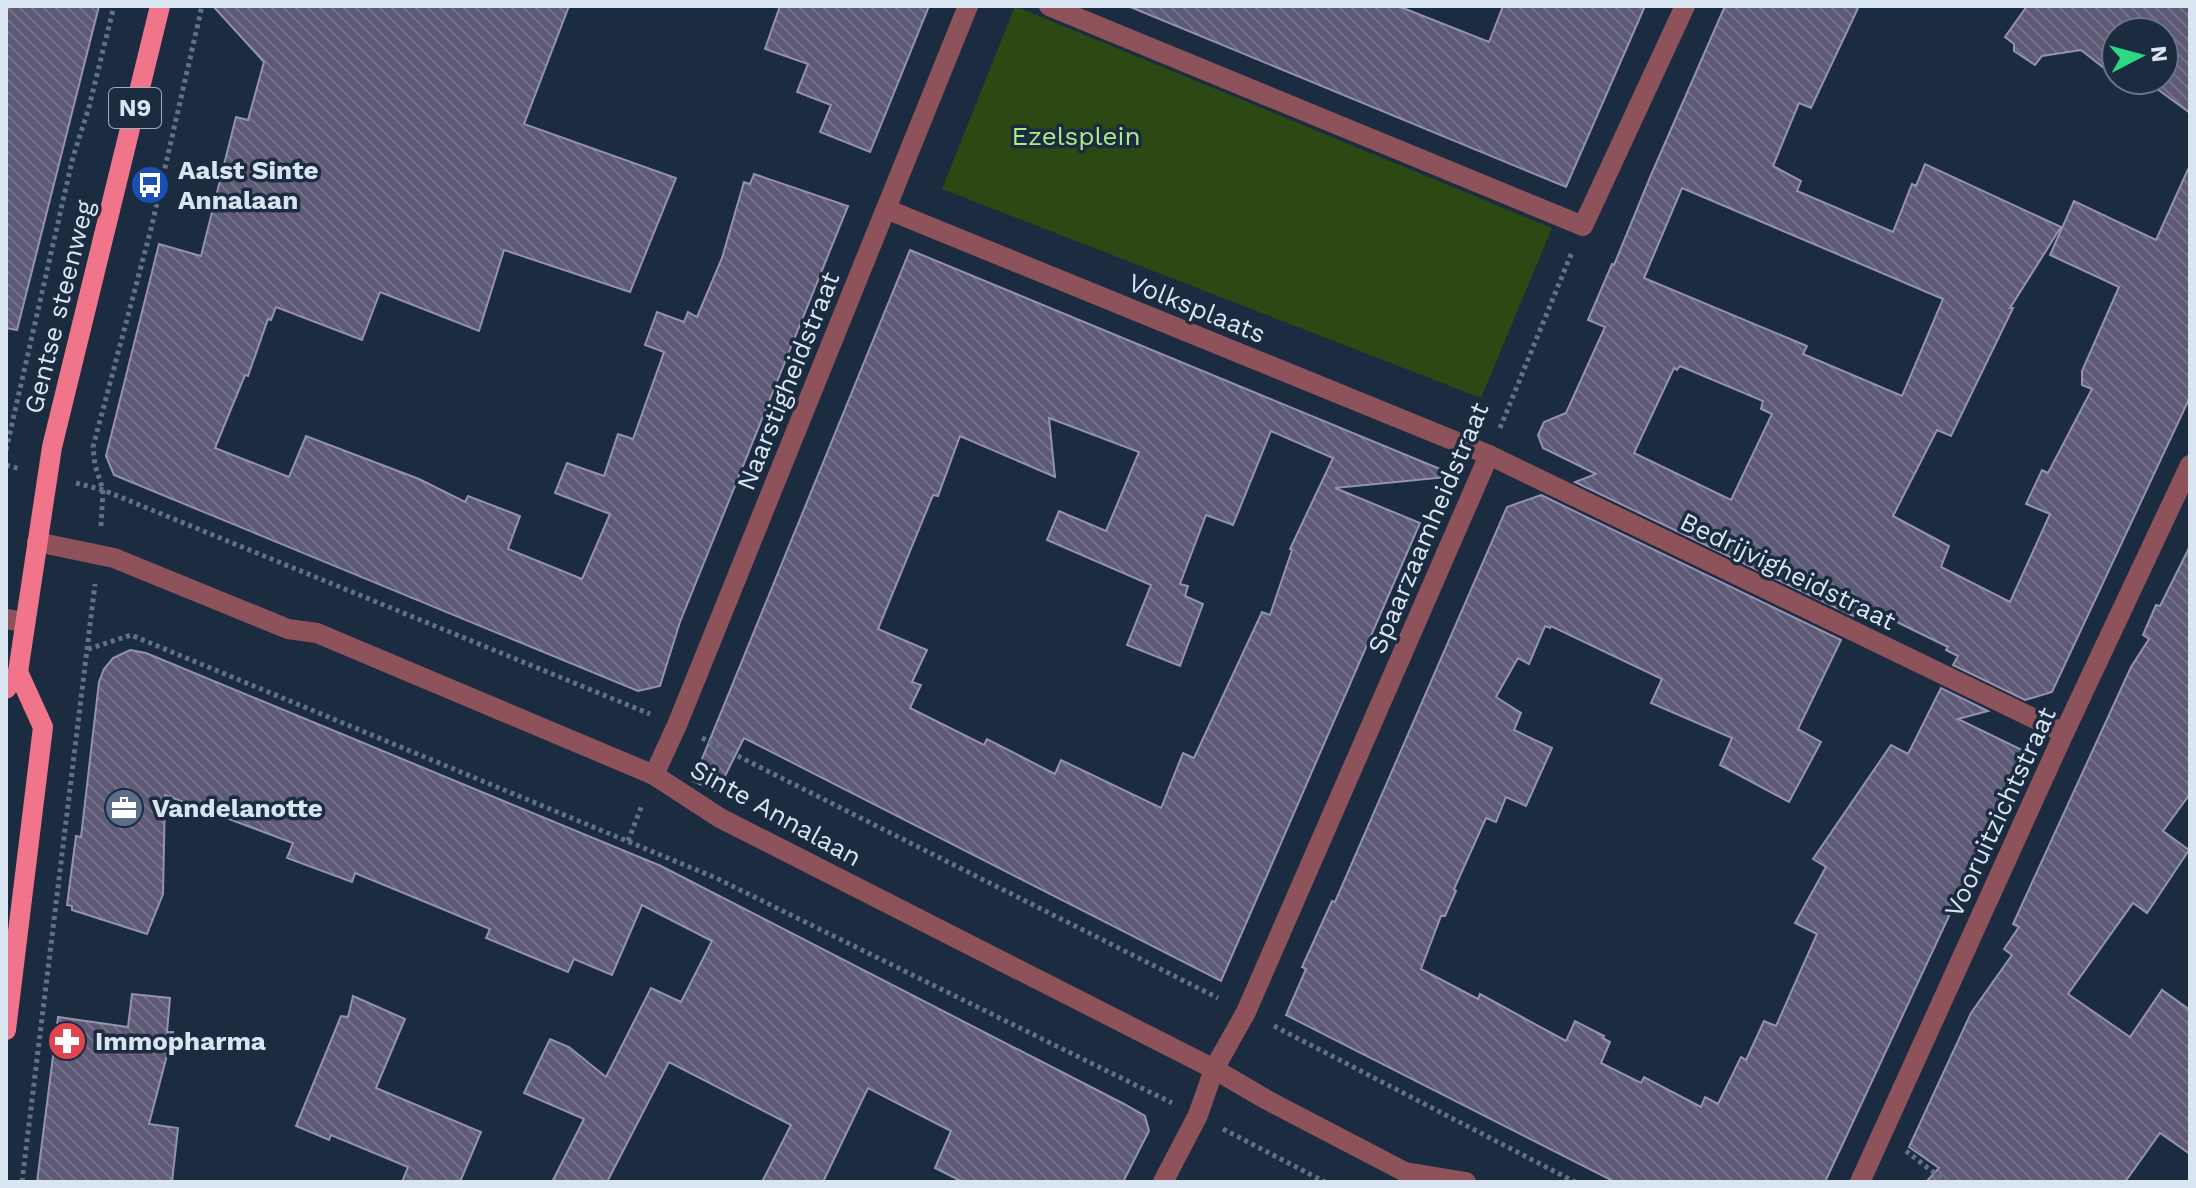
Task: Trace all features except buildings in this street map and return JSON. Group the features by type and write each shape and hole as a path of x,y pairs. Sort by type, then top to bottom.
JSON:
{"main road":[{"name":"Gentse steenweg","path":"6,689 12,670 15,620 37,542 52,447 160,6"},
{"path":"6,1030 43,727 12,670"}],"street":[{"name":"Naarstigheidstraat","path":"654,775 968,6"},
{"path":"1049,6 1583,226 1685,6"},
{"name":"Volksplaats","path":"886,209 1489,455"},
{"name":"Bedrijvigheidstraat","path":"1489,455 2064,733"},
{"name":"Spaarzaamheidstraat","path":"1163,1182 1198,1115 1214,1069 1246,1012 1489,455"},
{"name":"Vooruitzichtstraat","path":"1860,1182 2064,733 2190,465"},
{"name":"Sinte Annalaan","path":"37,542 114,558 288,629 317,633 654,775 720,818 1214,1069 1405,1172 1466,1182"}],"path":[{"path":"6,450 73,157 114,6"},
{"path":"202,6 151,229 93,447 103,490 677,725 1575,1182"},
{"name":"Spaarzaamheidstraat","path":"1489,455 1583,226"},
{"path":"22,1182 88,649 131,635 716,878 1198,1115 1325,1182"},
{"path":"628,841 654,775"},
{"path":"1880,1139 1907,1152 1946,1182"}],"green space":[{"name":"Ezelsplein","path":"1015,6 1552,228 1481,398 942,189"}],"place":[{"name":"Aalst Sinte Annalaan","path":"150,185"},
{"name":"Vandelanotte","path":"124,808"},
{"name":"Immopharma","path":"67,1041"}]}
